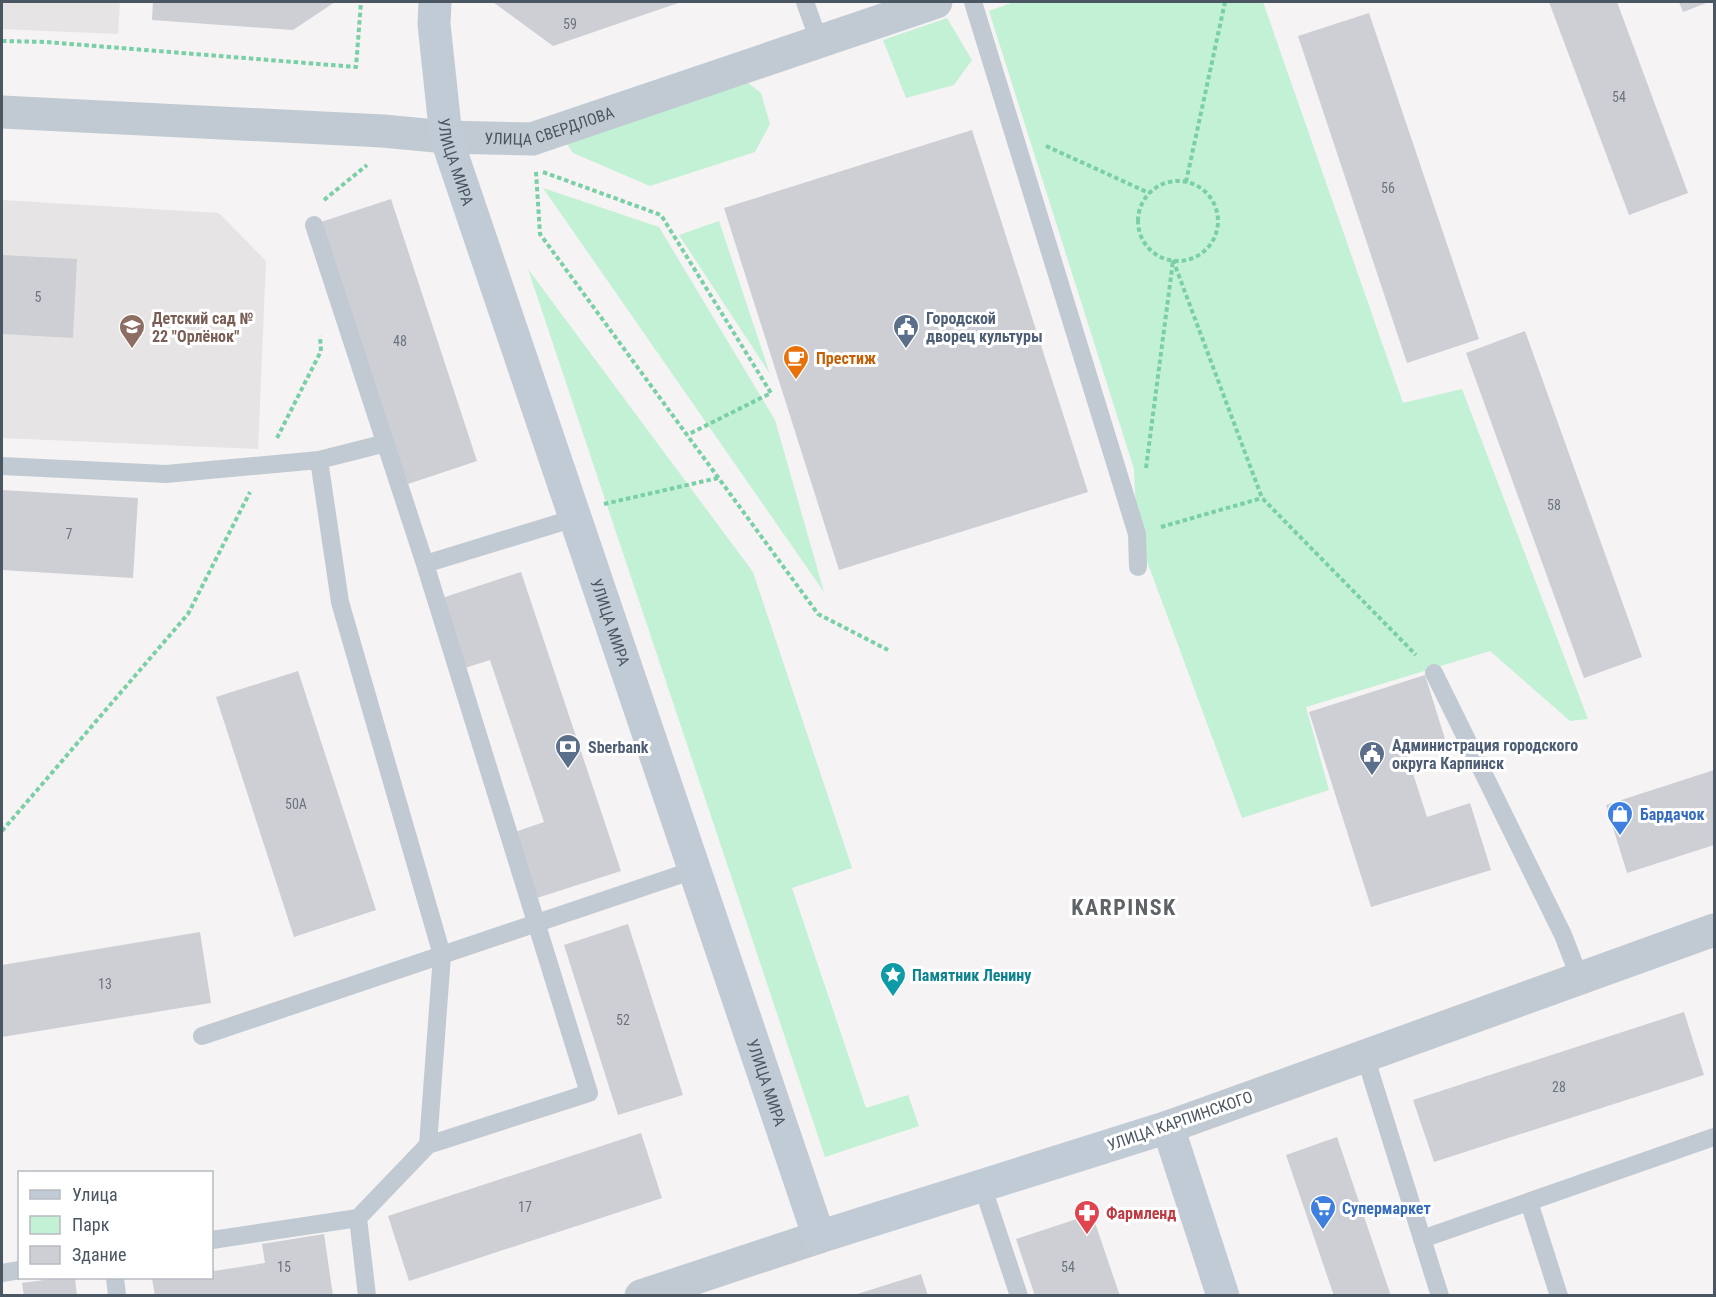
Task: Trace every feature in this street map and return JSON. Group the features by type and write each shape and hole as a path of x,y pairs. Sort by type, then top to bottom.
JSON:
{"main road":[{"name":"УЛИЦА МИРА","path":"435,2 434,24 446,137 819,1237"},
{"name":"УЛИЦА КАРПИНСКОГО","path":"819,1237 1168,1127"},
{"path":"1168,1127 1223,1296"}],"street":[{"name":"УЛИЦА СВЕРДЛОВА","path":"2,112 382,131 446,137 532,139 936,2"},
{"name":"УЛИЦА КАРПИНСКОГО","path":"1168,1127 1580,978 1714,933"},
{"name":"УЛИЦА КАРПИНСКОГО","path":"641,1296 819,1237"}],"lane":[{"path":"805,2 819,41"},
{"path":"973,2 1137,534 1138,567"},
{"path":"213,1240 358,1218 429,1145 589,1093 425,564 314,225"},
{"path":"2,466 166,474 319,460 386,443"},
{"path":"319,460 340,602 442,955 429,1145"},
{"path":"425,564 574,515"},
{"path":"1434,674 1563,935 1580,978"},
{"path":"202,1036 694,870"},
{"path":"1365,1056 1440,1296"},
{"path":"1422,1239 1714,1137"},
{"path":"982,1185 1019,1296"},
{"path":"1529,1202 1559,1296"},
{"path":"358,1218 367,1296"},
{"path":"2,1273 18,1270"},
{"path":"115,1279 117,1296"}],"path":[{"path":"2,41 46,42 357,67 360,2"},
{"path":"1186,182 1225,2"},
{"path":"1012,131 1149,193"},
{"path":"687,435 771,393 661,215 536,169 540,234 818,615 888,650"},
{"path":"1173,181 1186,182 1198,187 1209,196 1215,207 1218,221 1209,246 1199,255 1186,260 1173,260 1161,257 1150,250 1142,240 1138,228 1138,215 1149,193 1160,185 1173,181"},
{"path":"1145,474 1173,260"},
{"path":"1173,260 1262,498 1434,674"},
{"path":"574,515 718,478"},
{"path":"1137,534 1262,498"}],"shaded area":[{"path":"2,2 120,2 118,34 2,29"},
{"name":"Детский сад № 22 \"Орлёнок\"","path":"2,200 219,213 266,261 258,449 2,438"}],"green space":[{"path":"1014,2 1263,2 1403,403 1462,389 1588,719 1570,721 1490,651 1306,707 1329,790 1242,818 1137,534 1134,469 989,11"},
{"path":"947,18 972,60 954,85 906,98 883,40"},
{"path":"743,79 761,93 770,124 755,152 650,186 573,153 563,138"},
{"path":"543,188 659,227 775,420 824,592"},
{"path":"719,221 770,374 679,235"},
{"path":"528,269 753,572 852,868 792,888 866,1108 908,1095 919,1126 825,1157"}],"building":[{"path":"153,2 335,2 293,30 152,20"},
{"path":"493,2 681,2 553,46"},
{"path":"1549,2 1617,2 1688,193 1629,215"},
{"path":"1679,2 1709,2 1683,12"},
{"path":"1369,13 1479,339 1407,363 1298,36"},
{"name":"Городской дворец культуры","path":"972,130 1088,492 839,570 724,208"},
{"path":"391,199 477,461 408,484 321,222"},
{"path":"2,255 77,259 73,338 2,334"},
{"path":"1525,331 1642,657 1584,678 1466,353"},
{"path":"2,490 138,498 133,578 2,570"},
{"path":"521,572 621,871 537,898 515,832 544,822 490,660 462,669 439,599"},
{"path":"298,671 376,910 294,937 216,697"},
{"name":"Администрация городского округа Карпинск","path":"1425,675 1445,739 1406,752 1427,817 1470,803 1491,870 1371,907 1309,712"},
{"path":"1714,770 1714,845 1627,873 1606,805"},
{"path":"628,924 683,1095 618,1115 564,945"},
{"path":"200,932 211,1003 2,1037 2,965"},
{"path":"1684,1012 1704,1075 1434,1162 1413,1100"},
{"path":"641,1133 662,1198 409,1281 388,1216"},
{"path":"1337,1137 1391,1296 1334,1296 1286,1155"},
{"path":"1092,1214 1120,1296 1035,1296 1016,1239"},
{"path":"324,1234 333,1296 155,1296 152,1279 213,1279 213,1266 214,1271 265,1263 262,1244"},
{"path":"921,1274 928,1296 854,1296 854,1295"},
{"path":"75,1279 77,1296 24,1296 22,1283"}],"place":[{"name":"Детский сад № 22 \"Орлёнок\"","path":"132,350"},
{"name":"Городской дворец культуры","path":"906,350"},
{"name":"Престиж","path":"796,381"},
{"name":"Sberbank","path":"568,770"},
{"name":"Администрация городского округа Карпинск","path":"1372,777"},
{"name":"Бардачок","path":"1620,837"},
{"name":"Памятник Ленину","path":"893,998"},
{"name":"Супермаркет","path":"1323,1231"},
{"name":"Фармленд","path":"1087,1236"}],"district":[{"name":"KARPINSK","path":"1124,907"}]}
